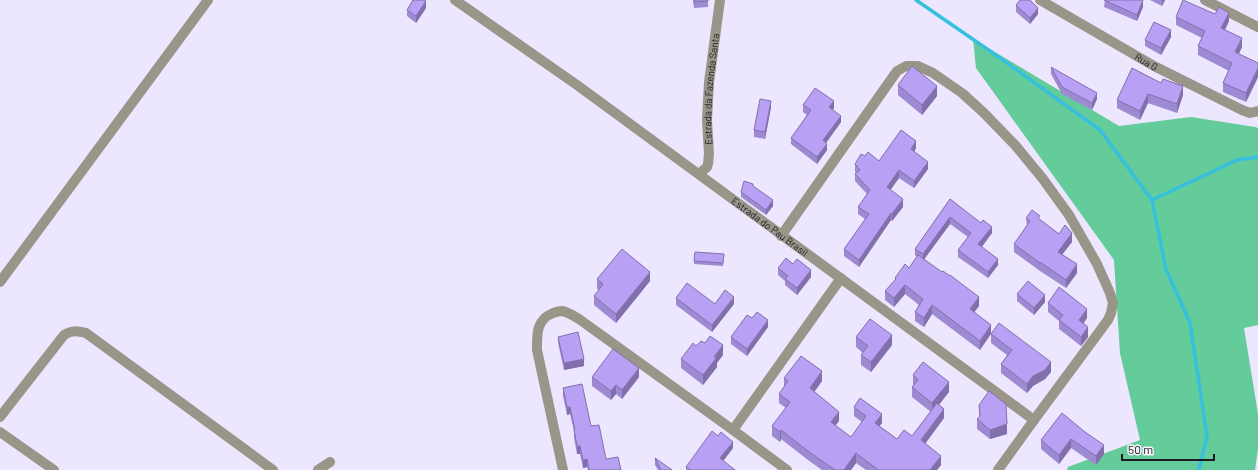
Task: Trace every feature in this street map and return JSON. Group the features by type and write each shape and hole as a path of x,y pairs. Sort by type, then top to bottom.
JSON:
{"street":[{"path":"0,282 208,0"},
{"name":"Estrada do Pau Brasil","path":"455,0 577,85 1034,420"},
{"name":"Estrada da Fazenda Santa","path":"699,174 707,167 708,164 709,154 707,120 709,82 720,0"},
{"name":"Rua G","path":"1040,0 1154,66 1242,110 1250,113 1258,111"},
{"path":"1205,0 1258,27"},
{"path":"781,236 897,71 906,66 918,66 933,73 962,93 1015,145 1043,179 1069,215 1097,264 1113,303 1108,320 998,470"},
{"path":"733,430 841,278"},
{"path":"563,470 537,350 538,330 540,323 546,316 563,311 579,319 787,470"},
{"path":"0,417 64,335 76,331 86,333 273,470"},
{"path":"0,432 54,470"},
{"path":"318,470 330,462"}],"green space":[{"path":"973,39 1119,126 1191,117 1258,128 1258,325 1244,328 1258,414 1258,449 1255,470 1067,470 1068,467 1140,440 1120,353 1114,260 976,68"}],"building":[{"path":"413,0 426,1 416,16 407,10"},
{"path":"694,0 708,0 708,1 694,2"},
{"path":"1020,0 1030,0 1038,8 1030,18 1016,5"},
{"path":"1104,0 1143,0 1137,15"},
{"path":"1183,0 1215,14 1219,7 1229,13 1221,28 1242,38 1235,52 1258,63 1258,68 1246,93 1223,83 1232,63 1198,46 1205,31 1176,17"},
{"path":"1154,22 1171,30 1161,48 1145,40"},
{"path":"912,66 937,86 922,105 898,85"},
{"path":"1051,67 1097,93 1092,103 1062,87"},
{"path":"1132,68 1161,83 1163,79 1183,86 1177,104 1148,94 1140,111 1117,100"},
{"path":"815,88 834,101 829,107 841,116 823,140 827,144 817,157 791,138 811,110 803,105"},
{"path":"760,99 771,101 765,132 754,130"},
{"path":"901,130 916,141 911,149 928,162 914,181 899,170 887,187 903,199 892,214 891,213 859,260 844,249 869,214 858,207 870,190 855,174 860,170 855,164 861,154 865,156 868,152 879,161"},
{"path":"744,181 753,184 753,186 773,200 766,210 741,192"},
{"path":"950,199 981,223 983,220 992,227 978,244 998,259 988,272 958,250 971,233 950,217 923,254 915,249"},
{"path":"1032,210 1040,216 1038,218 1059,234 1065,225 1072,233 1058,252 1077,264 1066,280 1014,244 1030,221 1026,218"},
{"path":"622,249 650,272 616,314 594,296 603,284 597,279"},
{"path":"695,252 724,254 723,263 694,261"},
{"path":"918,255 942,272 943,271 950,275 979,297 970,309 991,325 980,341 932,305 924,318 915,312 923,299 905,285 894,298 885,291 896,279 895,278 905,264 909,268"},
{"path":"786,258 793,264 797,259 811,270 797,288 785,279 788,276 778,268"},
{"path":"1028,281 1045,295 1034,308 1017,294"},
{"path":"687,283 715,304 725,290 734,297 712,325 676,298"},
{"path":"1059,287 1087,309 1079,320 1088,327 1081,337 1059,320 1063,315 1048,303"},
{"path":"757,312 768,320 747,349 731,337 747,315 752,318"},
{"path":"870,319 892,335 871,362 861,355 868,346 856,337"},
{"path":"999,323 1051,362 1045,370 1033,376 1027,384 1001,364 1012,350 991,334"},
{"path":"578,332 584,359 564,363 558,337"},
{"path":"710,336 723,345 714,357 717,357 703,375 681,359 693,343 696,346 701,341 705,343"},
{"path":"613,349 639,368 622,390 616,385 611,391 592,377"},
{"path":"801,356 822,371 810,388 839,412 831,422 851,437 866,416 854,407 860,398 882,414 875,423 897,439 904,430 912,436 937,403 944,409 921,440 941,456 930,470 878,470 856,453 844,470 835,470 781,430 780,432 772,426 790,402 779,394 788,381 784,378"},
{"path":"923,362 949,382 932,403 912,387 918,380 913,375"},
{"path":"582,384 591,426 599,425 606,459 618,457 621,470 589,470 587,459 583,460 580,446 577,446 570,407 567,407 563,388"},
{"path":"989,391 1006,404 1007,424 990,430 977,419 980,416 979,405"},
{"path":"1062,413 1104,445 1096,456 1071,439 1059,455 1041,440"},
{"path":"712,431 718,436 721,432 733,442 720,458 735,470 691,470 686,467"},
{"path":"655,458 672,470 661,470"}],"waterway":[{"path":"916,0 1100,130 1152,200 1166,269 1190,323 1207,436 1199,470"},
{"path":"1152,200 1237,160 1258,157"}]}
